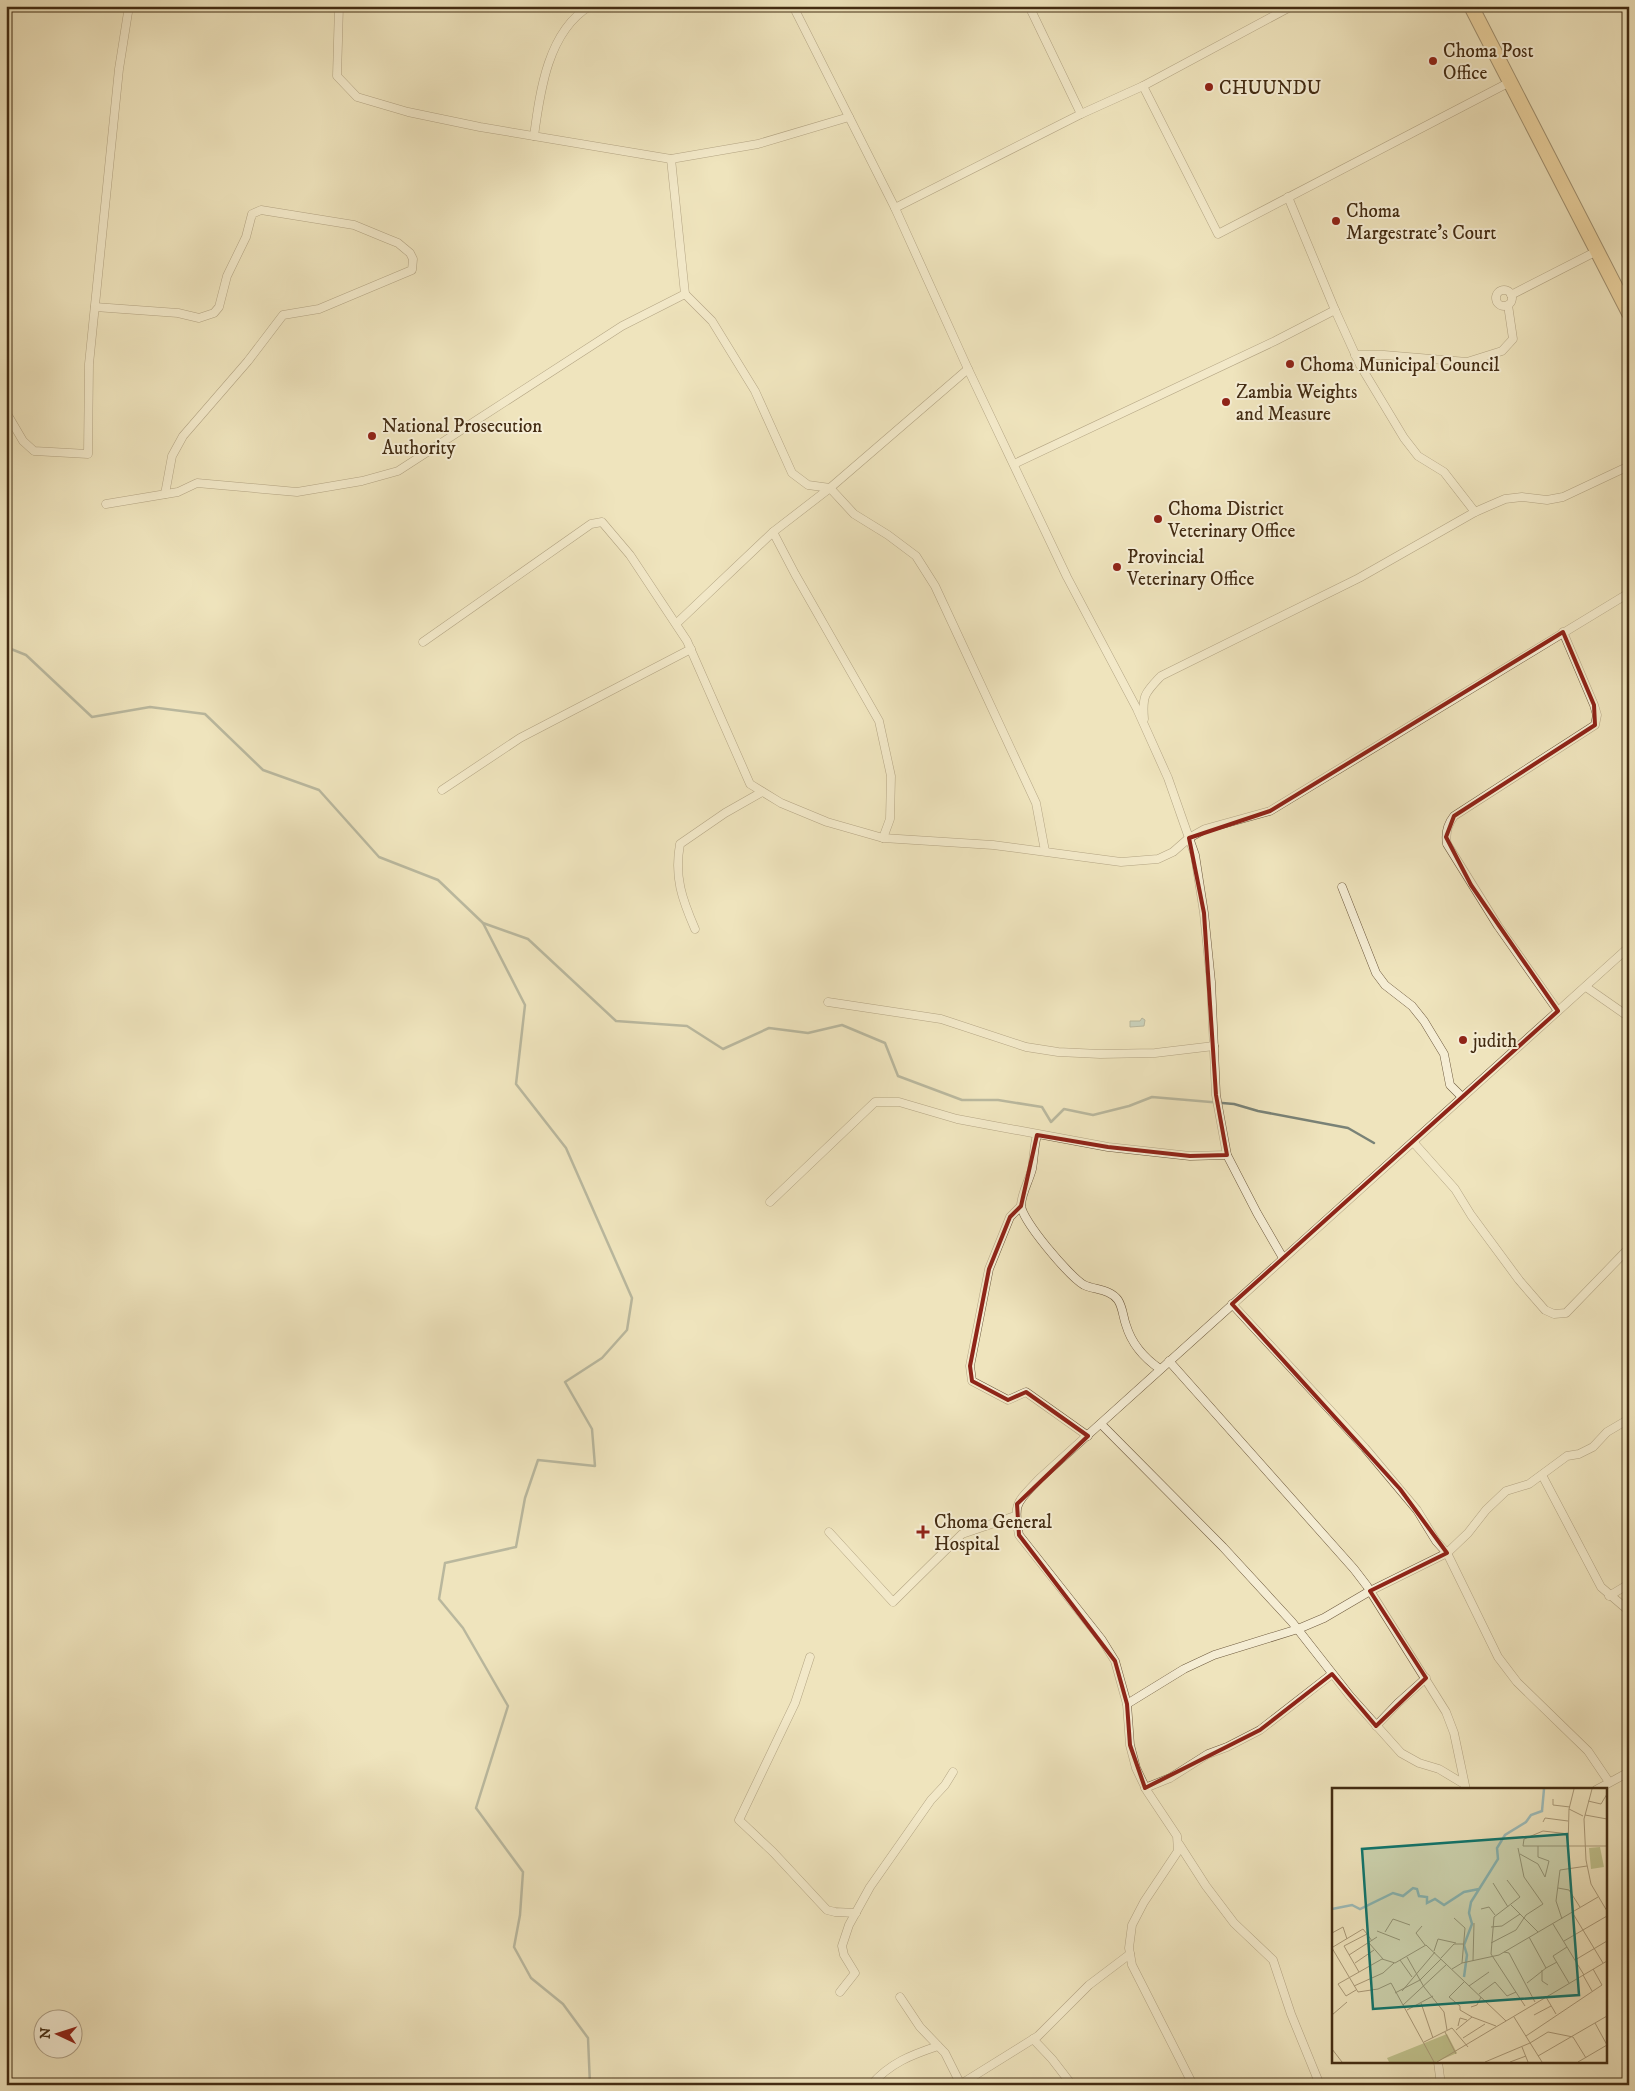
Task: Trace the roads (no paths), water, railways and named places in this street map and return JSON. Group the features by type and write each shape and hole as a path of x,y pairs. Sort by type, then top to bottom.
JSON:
{"highway":[{"path":"1471,6 1629,313"}],"street":[{"path":"6,412 23,441 34,451 88,454 89,364 119,69 128,6"},
{"path":"339,6 337,76 357,97 408,112 480,127 671,159 758,144 849,117"},
{"path":"534,136 539,102 549,63 560,38 569,24 590,6"},
{"path":"793,6 895,208 968,369 1067,577 1144,725 1168,778 1195,855 1204,913 1211,982 1216,1095 1228,1155 1257,1213 1284,1258"},
{"path":"1029,6 1081,114"},
{"path":"1272,6 1276,14"},
{"path":"895,208 1081,114 1143,86 1292,6"},
{"path":"1143,86 1218,234 1510,82"},
{"path":"671,159 685,294 712,321 754,391 792,473 808,486 830,488 854,514 916,556 935,586 1036,803 1045,851"},
{"path":"1288,197 1355,355 1412,449 1418,456 1444,472 1475,512"},
{"path":"95,306 178,313 199,318 214,313 219,307 226,276 246,237 252,214 261,210 354,225 398,243 406,248 413,260 412,270 358,293 319,309 283,315 248,360 183,436 172,456 165,494"},
{"path":"1512,295 1597,250"},
{"path":"1504,290 1512,295 1512,301 1508,305 1500,306 1496,298 1500,291 1504,290"},
{"path":"106,504 178,492 197,483 297,492 362,481 398,471 622,326 685,294"},
{"path":"1355,355 1384,355 1467,362 1485,357 1502,351 1513,339 1508,305"},
{"path":"1014,464 1275,341 1335,310"},
{"path":"677,623 773,532 830,488 968,369"},
{"path":"1144,725 1143,705 1146,691 1161,676 1359,578 1475,512 1505,499 1522,497 1547,500 1563,497 1629,466"},
{"path":"423,642 591,524 602,522 630,555 677,623 691,649 750,784 762,792 781,803 827,822 883,838 993,845 1121,862 1158,859 1174,852 1190,838 1205,829 1270,811 1629,593"},
{"path":"773,532 879,722 891,776 890,820 883,838"},
{"path":"1558,1011 1492,918 1447,844 1446,837 1448,823 1454,816 1595,725 1597,715 1594,705 1563,632"},
{"path":"442,790 520,738 691,649"},
{"path":"695,929 683,902 676,864 680,844 725,813 762,792"},
{"path":"1342,887 1376,973 1385,986 1412,1006 1424,1021 1444,1054 1450,1086 1462,1097"},
{"path":"1320,2085 1291,2014 1273,1960 1234,1923 1206,1886 1179,1844 1170,1823 1145,1788 1136,1768 1130,1745 1128,1704 1114,1661 1102,1640 1019,1535 1015,1516 1017,1504 1039,1479 1232,1304 1414,1143 1462,1097 1629,947"},
{"path":"1586,987 1629,1018"},
{"path":"828,1002 941,1019 1026,1047 1058,1052 1100,1054 1155,1053 1214,1046"},
{"path":"770,1202 875,1102 899,1102 957,1119 1108,1148 1190,1156 1228,1155"},
{"path":"1037,1135 1032,1170 1023,1193 1021,1206 1023,1213 1029,1224 1073,1276 1084,1285 1110,1292 1118,1300 1123,1311 1125,1325 1136,1347 1145,1358 1160,1369"},
{"path":"1414,1143 1455,1189 1471,1215 1518,1280 1546,1310 1554,1314 1566,1313 1629,1248"},
{"path":"1021,1206 1010,1217 989,1269 970,1366 972,1381 1008,1400 1026,1392 1088,1436"},
{"path":"1232,1304 1417,1510 1436,1541 1447,1553 1498,1657 1506,1669 1588,1751 1609,1782"},
{"path":"1169,1361 1354,1569 1370,1590 1426,1678 1450,1720 1457,1744 1465,1787"},
{"path":"1128,1704 1171,1676 1214,1655 1298,1629 1340,1609 1370,1590 1447,1553 1468,1533 1486,1510 1506,1490 1529,1484 1567,1456 1579,1454 1593,1447 1607,1432 1629,1419"},
{"path":"1101,1424 1223,1547 1298,1629 1332,1674 1401,1753 1414,1761 1439,1769 1465,1787"},
{"path":"1542,1475 1601,1587 1609,1596 1629,1611"},
{"path":"829,1532 893,1602 962,1534 1015,1516"},
{"path":"1609,1596 1629,1584"},
{"path":"810,1657 795,1703 739,1820 773,1852 827,1910 856,1913"},
{"path":"1145,1788 1181,1772 1208,1754 1260,1730 1332,1674"},
{"path":"1376,1726 1426,1678"},
{"path":"840,1992 855,1973 844,1955 842,1946 849,1925 870,1887 953,1772"},
{"path":"1599,1788 1629,1772"},
{"path":"1179,1844 1178,1851 1144,1902 1132,1925 1130,1954 1132,1965 1193,2085"},
{"path":"900,1997 920,2027 945,2053 961,2085 1046,2029 1089,1985 1130,1954"},
{"path":"1033,2039 1052,2059 1072,2085"},
{"path":"871,2085 892,2065 938,2046"},
{"path":"1438,2064 1441,2085"}],"water":[{"path":"1142,1018 1145,1020 1144,1026 1130,1027 1130,1021 1140,1021"}],"waterway":[{"path":"6,647 26,655 92,717 150,707 205,714 263,770 319,790 379,857 438,880 483,923 528,939 616,1021 687,1026 723,1049 769,1028 808,1033 842,1025 885,1043 898,1076 962,1100 998,1100 1042,1107 1051,1122 1064,1109 1093,1115 1129,1106 1152,1097 1234,1104 1258,1111 1348,1128 1374,1143"},
{"path":"483,923 525,1005 516,1084 566,1148 632,1298 627,1330 602,1358 565,1382 592,1429 595,1466 538,1460 525,1498 516,1547 445,1563 439,1599 463,1628 508,1706 476,1808 523,1872 520,1915 514,1947 531,1978 563,2004 588,2038 590,2085"}],"place":[{"name":"Choma Post Office","path":"1433,61"},
{"name":"CHUUNDU","path":"1209,87"},
{"name":"Choma Margestrate's Court","path":"1336,221"},
{"name":"Choma Municipal Council","path":"1290,364"},
{"name":"Zambia Weights and Measure","path":"1226,402"},
{"name":"National Prosecution Authority","path":"372,436"},
{"name":"Choma District Veterinary Office","path":"1158,519"},
{"name":"Provincial Veterinary Office","path":"1117,567"},
{"name":"judith","path":"1463,1040"},
{"name":"Choma General Hospital","path":"923,1532"}]}
